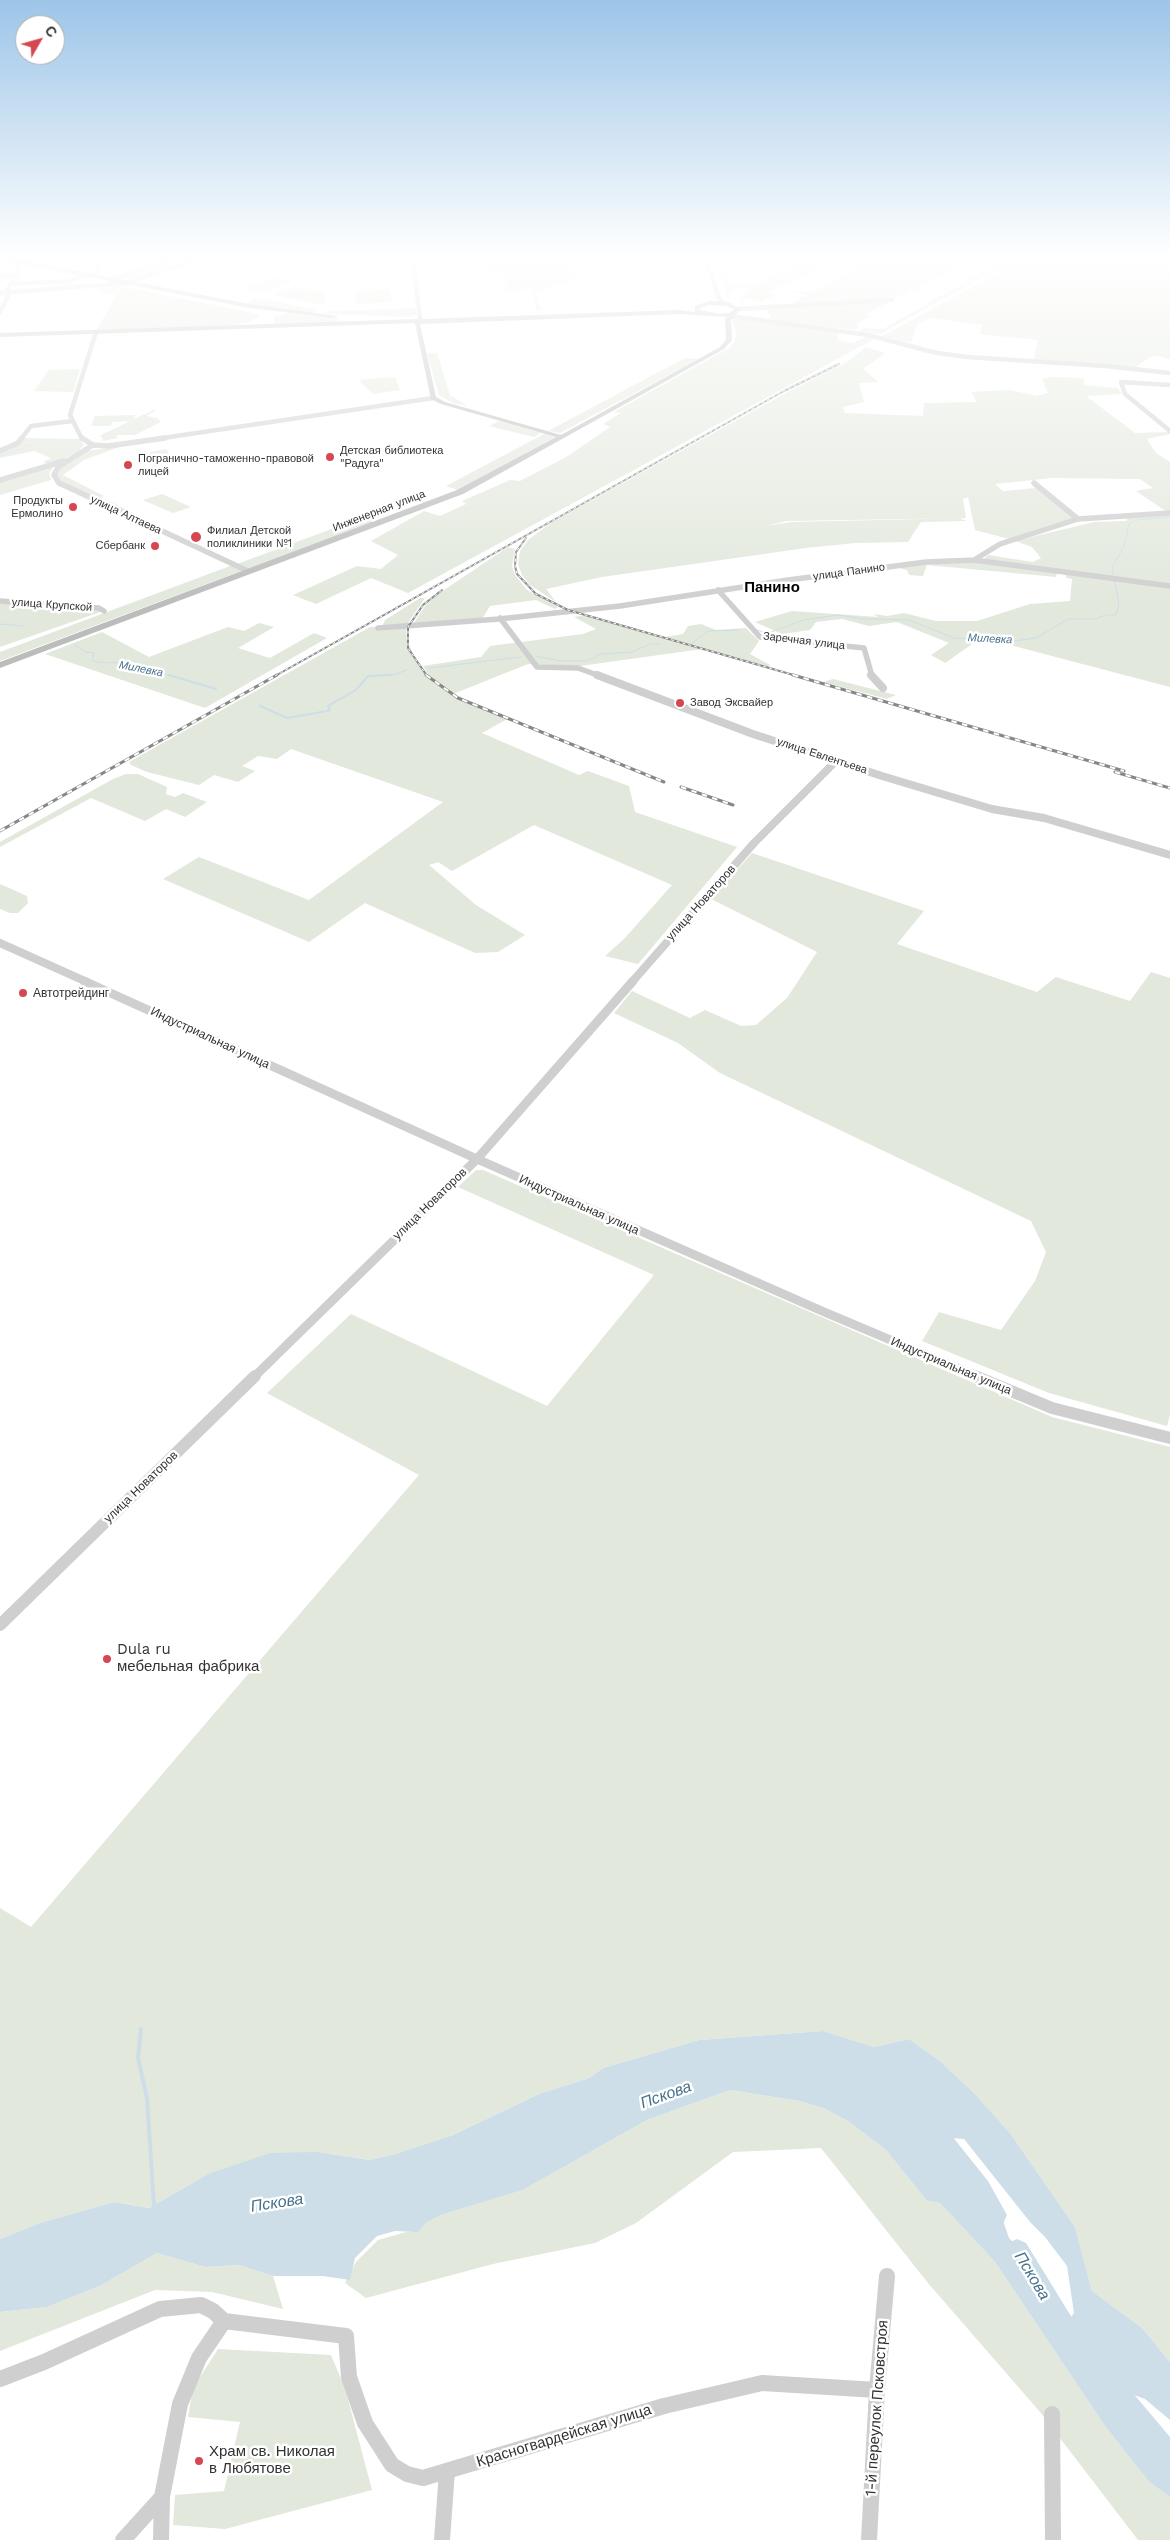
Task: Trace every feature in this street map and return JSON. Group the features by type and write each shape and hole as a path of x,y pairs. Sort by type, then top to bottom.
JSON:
{"main road":[{"path":"429,373 434,398 450,405 562,437"},
{"name":"Инженерная улица","path":"0,665 444,498 562,437 678,373"}],"street":[{"path":"83,373 72,409 72,421 83,440 93,445 108,446 434,398"},
{"path":"1170,386 1121,382 1125,394 1170,431"},
{"path":"0,451 18,444 31,426 72,421"},
{"path":"0,480 64,461 93,445"},
{"name":"улица Алтаева","path":"64,461 54,475 69,490 248,572"},
{"path":"1034,483 1070,515 1078,519"},
{"path":"974,560 1000,544 1078,519 1170,513"},
{"name":"улица Панино","path":"378,628 408,628 620,606 718,590 915,563 974,560 1170,586"},
{"name":"Заречная улица","path":"718,590 760,638 864,648 872,678 883,688"},
{"name":"улица Крупской","path":"0,601 99,608 104,612"},
{"name":"улица Евлентьева","path":"500,618 537,668 578,668 753,734 992,809 1044,818 1170,855"},
{"name":"улица Новаторов","path":"0,1625 477,1159 754,843 837,760"},
{"name":"Индустриальная улица","path":"0,942 688,1254 1052,1408 1170,1438"},
{"name":"1-й переулок Псковстроя","path":"869,2540 877,2390 887,2276"},
{"path":"0,2379 44,2362 160,2309 201,2305 213,2311 224,2321 199,2358 189,2380 176,2420 162,2497 160,2540"},
{"name":"Красногвардейская улица","path":"224,2321 346,2336 349,2377 365,2423 392,2465 408,2474 423,2478 664,2406 762,2383 877,2390"},
{"path":"1052,2414 1053,2540"},
{"path":"442,2540 447,2471"},
{"path":"123,2540 162,2497"}],"shaded area":[{"path":"47,373 79,373 73,392 34,391"},
{"path":"433,373 443,373 450,395 466,405 455,404 439,395"},
{"path":"658,373 673,373 560,433 548,431"},
{"path":"685,373 813,373 408,593 371,578 316,604 293,595 357,566 381,569 398,555 371,541 424,511 440,516 466,504 462,501 510,480 520,481 568,456 610,427 603,424 621,413 614,412"},
{"path":"826,373 867,373 879,382 859,383 864,402 843,407 845,413 923,416 924,403 977,402 971,392 1010,390 1037,396 1048,393 1042,379 1051,377 1083,378 1085,385 1117,388 1122,394 1086,396 1135,433 1168,432 1170,434 1147,439 1156,453 1170,462 1170,585 1057,572 1056,577 927,565 923,576 909,575 907,570 895,567 983,560 988,555 1033,562 1041,558 1032,547 1015,541 1094,522 1126,521 1127,518 1167,512 1136,491 1153,488 1140,479 1051,478 995,484 1003,491 1037,488 1076,519 1009,539 975,530 968,497 963,499 966,518 959,518 967,521 921,522 908,542 855,543 806,548 602,577 546,589 556,602 530,585 522,575 518,564 520,551 528,540 549,524","holes":["949,518 791,522 766,526 786,521"]},
{"path":"395,377 400,390 373,394 359,380"},
{"path":"154,410 156,411 146,416 157,418 161,422 135,435 116,435 118,438 103,441 102,437 99,436 130,421 112,422 111,426 91,426 95,416 135,415 134,419"},
{"path":"499,421 541,433 534,437 489,426"},
{"path":"544,434 555,437 458,490 446,486"},
{"path":"26,438 79,439 84,445 78,452 49,464 43,462 51,458 34,451 0,458 0,452 9,450"},
{"path":"122,446 84,460 63,475 104,496 101,497 162,527 158,527 63,483 58,478 56,473 58,469 86,451"},
{"path":"166,449 175,461 158,463 149,452"},
{"path":"48,466 53,468 49,473 51,480 0,495 0,481"},
{"path":"162,494 191,507 173,513 143,500"},
{"path":"364,517 374,522 248,569 237,564"},
{"path":"508,547 515,549 512,566 515,575 527,590 558,607 555,609 536,600 490,606 482,619 412,626 425,606 435,596"},
{"path":"230,566 236,566 241,571 0,661 0,652"},
{"path":"1066,574 1170,588 1170,687 1010,645 975,642 945,663 931,655 949,643 897,622 869,626 842,619 816,622 810,630 782,634 755,622 792,611 878,617 874,614 887,616 904,613 936,621 977,621 1030,604 1070,601 1072,579 1066,578"},
{"path":"420,598 425,598 406,626 407,641 415,658 429,675 423,666 481,657 490,646 583,634 596,629 574,617 587,615 665,637 683,634 688,626 701,624 716,630 746,628 759,641 750,654 770,665 769,667 702,649 580,666 528,664 453,694 509,718 482,733 579,775 588,771 629,786 635,812 737,847 638,964 605,956 624,939 672,885 534,825 452,871 438,862 429,865 476,905 525,935 498,952 475,953 365,903 309,942 163,879 199,857 309,900 443,802 291,749 277,759 258,756 242,766 255,771 238,782 214,775 199,785 147,772 131,765 129,762 370,627 382,627 385,620"},
{"path":"0,603 106,610 0,647"},
{"path":"259,623 274,627 238,648 270,658 314,633 327,638 205,708 45,654 102,632 149,657 228,627 244,631"},
{"path":"833,679 896,695 887,699 823,682"},
{"path":"126,774 138,774 167,787 166,794 175,797 183,793 207,802 185,817 166,809 145,821 91,798 0,847 0,842 113,779"},
{"path":"752,853 924,911 897,944 1037,992 1056,977 1130,1001 1151,972 1170,978 1170,1415 1167,1426 1049,1393 922,1341 939,1312 1001,1330 1035,1281 1046,1252 1031,1221 720,1073 678,1043 614,1013 632,991 690,1018 705,1010 741,1026 756,1025 787,998 817,952 711,899"},
{"path":"0,884 27,896 28,903 18,913 10,913 0,909"},
{"path":"476,1170 483,1170 1052,1417 1170,1447 1170,2362 1142,2328 1092,2291 1075,2227 1010,2133 975,2094 940,2061 909,2039 874,2047 823,2031 699,2040 603,2068 589,2078 539,2094 453,2135 395,2154 370,2160 318,2152 208,2174 149,2208 114,2202 40,2223 0,2239 0,1908 31,1927 419,1475 267,1393 351,1314 547,1406 654,1275 458,1187"},
{"path":"730,2090 799,2101 823,2108 848,2121 886,2150 927,2201 940,2203 995,2262 1105,2426 1149,2482 1170,2497 1170,2540 1138,2540 1040,2412 928,2283 821,2148 733,2152 636,2223 595,2243 493,2264 366,2298 345,2283 356,2262 378,2240 406,2232 418,2231 426,2223 441,2215 523,2190 647,2120"},
{"path":"157,2253 205,2267 239,2265 273,2276 283,2309 212,2292 155,2290 0,2351 0,2312 47,2307 100,2286"},
{"path":"218,2349 331,2355 345,2388 372,2490 225,2529 173,2525 175,2495 224,2491 240,2422 188,2417 193,2388"}],"water":[{"path":"823,2031 874,2047 909,2039 940,2061 975,2094 1010,2133 1075,2227 1092,2291 1142,2328 1170,2362 1170,2420 1145,2399 1123,2391 1122,2397 1164,2460 1170,2464 1170,2497 1149,2482 1105,2426 995,2262 940,2203 927,2201 886,2150 848,2121 823,2108 799,2101 730,2090 647,2120 523,2190 441,2215 426,2223 418,2232 395,2231 377,2236 355,2258 350,2280 323,2276 273,2276 239,2265 205,2267 157,2253 100,2286 47,2307 0,2312 0,2239 40,2223 114,2202 149,2208 208,2174 270,2153 318,2152 370,2160 395,2154 453,2135 539,2094 589,2078 603,2068 699,2040","holes":["949,2138 964,2139 1067,2266 1074,2313 1070,2318 1061,2317 1051,2310 1031,2277 1024,2254 1009,2238 1001,2215 982,2196 960,2181 955,2172 953,2154 948,2144"]}],"waterway":[{"path":"25,447 31,445"},
{"path":"0,456 22,449"},
{"name":"Милевка","path":"756,630 769,633 803,620 838,615 864,619 909,620 954,638 1014,641 1036,638 1068,619 1096,619 1105,615 1116,615 1119,604 1112,567 1124,547 1129,524 1137,520 1170,517"},
{"name":"Милевка","path":"0,624 23,626"},
{"name":"Милевка","path":"685,645 691,644 708,631 739,630"},
{"name":"Милевка","path":"536,656 560,661 587,661 601,654 632,652 650,644 660,644"},
{"name":"Милевка","path":"75,645 86,652 94,653 92,660 96,662 120,663 169,675"},
{"name":"Милевка","path":"428,668 521,657"},
{"name":"Милевка","path":"368,676 393,675 407,670"},
{"name":"Милевка","path":"169,675 216,689"},
{"name":"Милевка","path":"368,676 392,675"},
{"name":"Милевка","path":"260,706 287,718 327,711 330,710 328,706 356,690 368,676"},
{"path":"141,2029 138,2058 147,2098 154,2206"},
{"name":"Пскова","path":"939,2140 979,2190 994,2215"},
{"name":"Пскова","path":"1017,2252 1065,2330"},
{"name":"Пскова","path":"1117,2396 1170,2459"}],"railway":[{"path":"275,676 784,391 822,373"},
{"path":"526,538 516,552 515,566 517,574 536,594 568,610 797,676"},
{"path":"427,675 408,648 408,627 423,605 442,590"},
{"path":"0,831 277,675"},
{"path":"427,675 458,698 664,782"},
{"path":"793,675 1124,771"},
{"path":"1115,772 1170,788"},
{"path":"681,787 733,805"}],"place":[{"name":"Детская библиотека \"Радуга\"","path":"330,457"},
{"name":"Погранично-таможенно-правовой лицей","path":"128,465"},
{"name":"Продукты Ермолино","path":"73,507"},
{"name":"Филиал Детской поликлиники №1","path":"196,537"},
{"name":"Сбербанк","path":"155,546"},
{"name":"Завод Эксвайер","path":"680,703"},
{"name":"Автотрейдинг","path":"23,993"},
{"name":"Dula ru мебельная фабрика","path":"107,1659"},
{"name":"Храм св. Николая в Любятове","path":"199,2461"}],"district":[{"name":"Панино","path":"772,588"}]}
